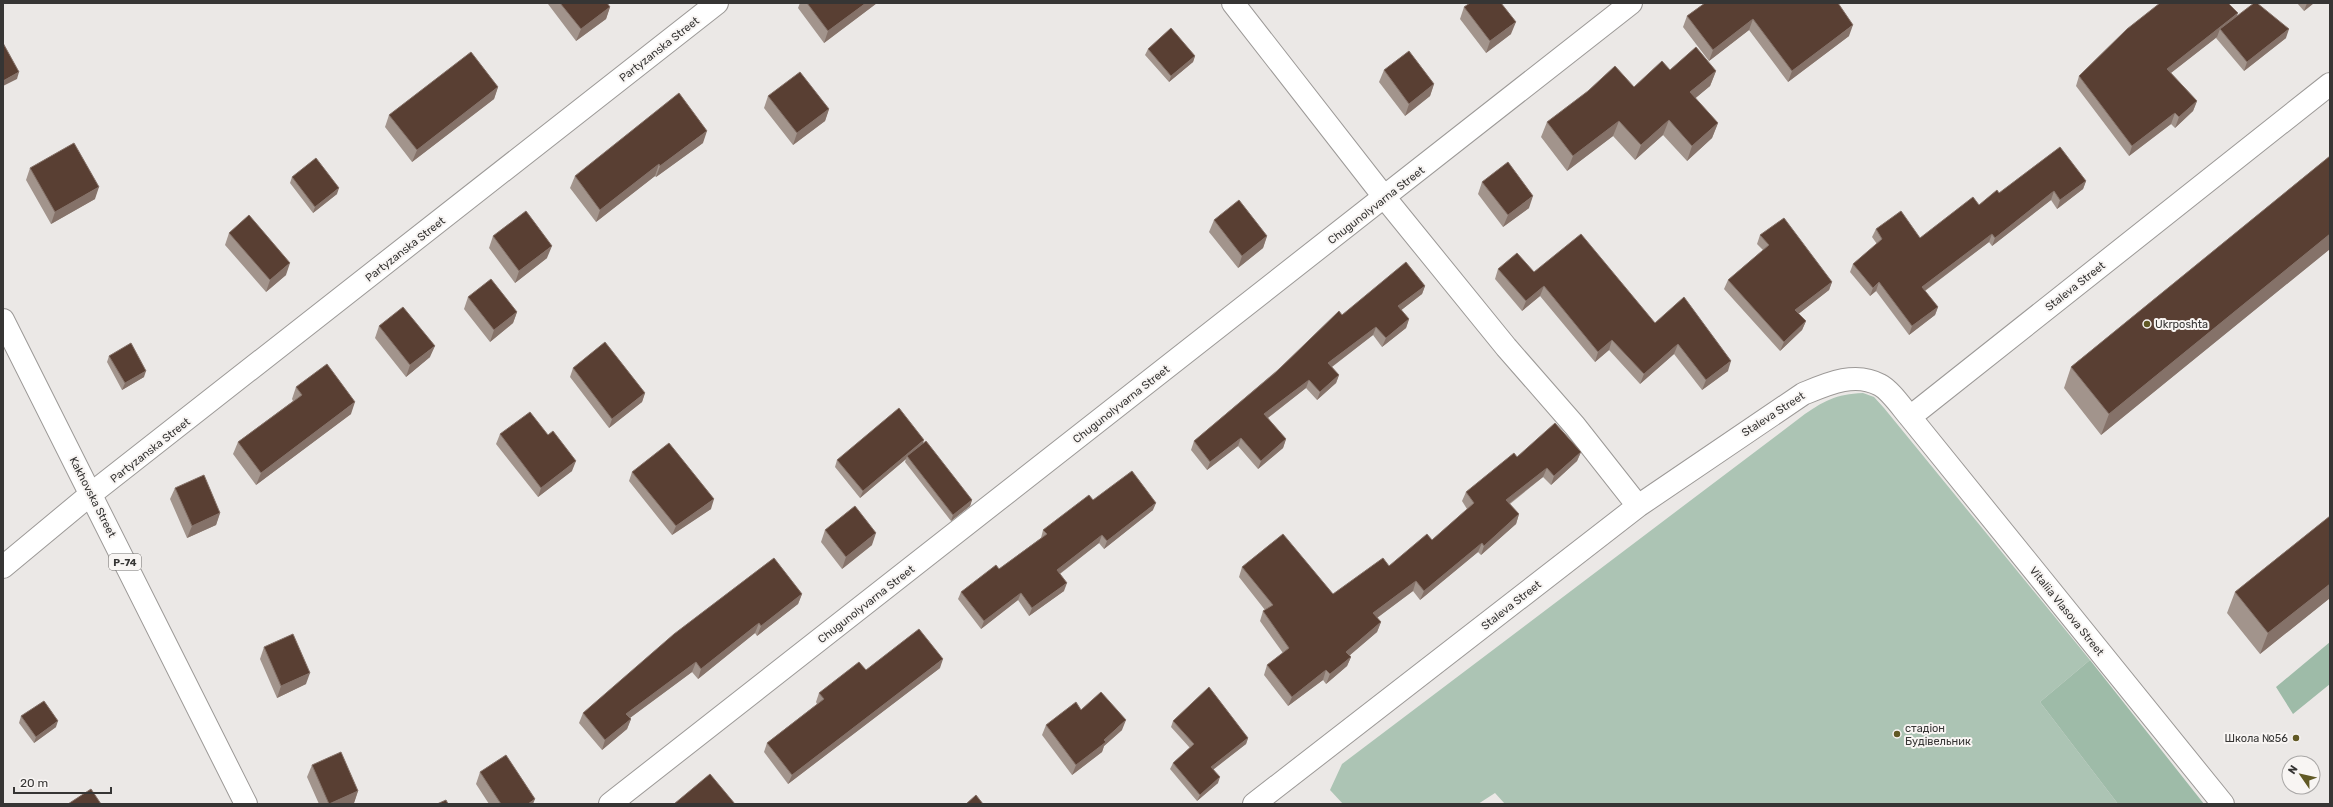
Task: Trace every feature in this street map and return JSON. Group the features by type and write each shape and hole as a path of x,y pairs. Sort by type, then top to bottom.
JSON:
{"street":[{"name":"Partyzanska Street","path":"3,567 92,494 717,3"},
{"path":"1233,3 1385,198 1506,347 1575,426 1638,506"},
{"name":"Chugunolyvarna Street","path":"610,804 1385,198 1631,3"},
{"name":"Staleva Street","path":"1254,804 1638,506 1803,394 1833,381 1862,379 1881,386 1910,417 2330,84"},
{"name":"Kakhovska Street","path":"3,320 92,494 246,804"},
{"name":"Vitaliia Vlasova Street","path":"1910,417 2223,804"}],"green space":[{"path":"1863,393 1874,397 1884,408 2090,660 2040,702 2118,804 1505,804 1495,793 1478,804 1343,804 1330,790 1342,764 1801,417 1830,399 1845,395"},
{"path":"2330,642 2330,684 2293,714 2276,687"},
{"path":"2090,660 2204,804 2118,804 2040,702"}],"building":[{"path":"560,3 607,3 610,7 581,29"},
{"path":"807,3 866,3 828,31"},
{"path":"1470,3 1501,3 1516,22 1490,41 1464,7"},
{"path":"1705,3 1838,3 1853,25 1792,71 1753,19 1713,50 1687,16"},
{"path":"2160,3 2228,3 2238,13 2167,69 2197,101 2179,117 2175,113 2132,146 2079,76 2127,29"},
{"path":"2254,3 2257,3 2289,29 2247,62 2220,29"},
{"path":"1171,28 1195,56 1171,76 1148,49"},
{"path":"3,43 19,72 3,81"},
{"path":"1696,47 1716,71 1690,92 1718,123 1692,146 1669,120 1641,145 1619,121 1573,156 1547,122 1588,91 1615,66 1634,87 1662,61 1670,70"},
{"path":"1409,51 1434,84 1409,104 1384,70"},
{"path":"471,52 498,87 417,150 389,115"},
{"path":"800,72 829,109 797,133 768,96"},
{"path":"679,93 707,131 660,166 659,164 600,210 575,176"},
{"path":"74,143 99,187 55,212 30,168"},
{"path":"2060,147 2086,181 2060,200 2054,191 1995,238 1992,234 1922,287 1938,307 1912,326 1879,282 1873,288 1853,264 1882,239 1876,229 1901,211 1920,238 1973,197 1979,205 1997,190 1999,193"},
{"path":"2330,156 2330,234 2109,414 2071,367"},
{"path":"316,158 339,188 315,207 292,177"},
{"path":"1508,162 1533,196 1508,215 1482,182"},
{"path":"1239,200 1267,236 1242,256 1214,220"},
{"path":"526,211 552,246 519,271 493,236"},
{"path":"249,215 290,263 270,280 229,233"},
{"path":"1784,218 1832,282 1795,310 1806,321 1784,342 1728,280 1769,245 1760,235"},
{"path":"1581,234 1655,323 1684,297 1731,361 1706,380 1678,344 1644,374 1612,340 1598,352 1544,286 1526,301 1498,269 1517,253 1534,272"},
{"path":"1406,262 1425,286 1398,306 1409,319 1386,338 1376,327 1328,363 1339,375 1320,392 1309,380 1264,414 1286,439 1261,461 1241,438 1210,462 1194,441 1276,372 1339,311 1342,315"},
{"path":"491,279 517,312 494,330 468,297"},
{"path":"403,307 435,346 410,365 379,326"},
{"path":"605,342 645,393 612,419 573,368"},
{"path":"131,343 146,371 125,383 109,356"},
{"path":"327,364 355,402 261,473 238,442 302,395 296,387"},
{"path":"899,408 924,440 863,491 837,460"},
{"path":"530,412 548,435 553,431 576,461 541,488 500,434"},
{"path":"1555,423 1581,452 1554,476 1547,468 1506,500 1519,514 1484,546 1482,543 1424,591 1416,581 1373,613 1381,622 1346,652 1351,657 1330,674 1326,670 1292,697 1267,665 1289,648 1263,611 1273,605 1242,567 1283,534 1333,594 1383,558 1389,566 1427,534 1432,540 1474,503 1466,492 1514,453 1517,457"},
{"path":"926,441 972,500 953,515 907,456"},
{"path":"669,443 714,499 676,526 632,472"},
{"path":"1132,471 1156,503 1107,541 1102,535 1057,570 1067,583 1032,608 1021,593 984,621 961,592 996,565 999,569 1047,534 1043,530 1089,495 1093,500"},
{"path":"204,475 220,513 192,526 175,488"},
{"path":"855,506 876,533 846,557 825,530"},
{"path":"2330,516 2330,584 2268,633 2235,592"},
{"path":"774,558 802,594 761,626 759,623 701,669 696,662 626,714 631,719 605,740 583,713 674,634"},
{"path":"919,629 943,659 792,775 767,743 824,699 819,693 859,662 866,670"},
{"path":"293,634 310,673 281,686 264,647"},
{"path":"1209,687 1248,738 1211,767 1220,777 1200,795 1173,763 1194,744 1173,721"},
{"path":"1101,692 1126,720 1104,740 1106,742 1076,765 1046,725 1076,702 1081,710"},
{"path":"44,701 58,721 36,737 21,716"},
{"path":"341,752 358,791 329,804 312,765"},
{"path":"506,755 535,799 528,804 501,804 480,772"},
{"path":"710,774 735,804 674,804"},
{"path":"91,789 101,804 68,804"},
{"path":"976,795 983,804 966,804"},
{"path":"446,800 448,804 437,804"}],"place":[{"name":"Ukrposhta","path":"2147,324"},
{"name":"стадіон Будівельник","path":"1897,734"},
{"name":"Школа №56","path":"2296,738"}]}
